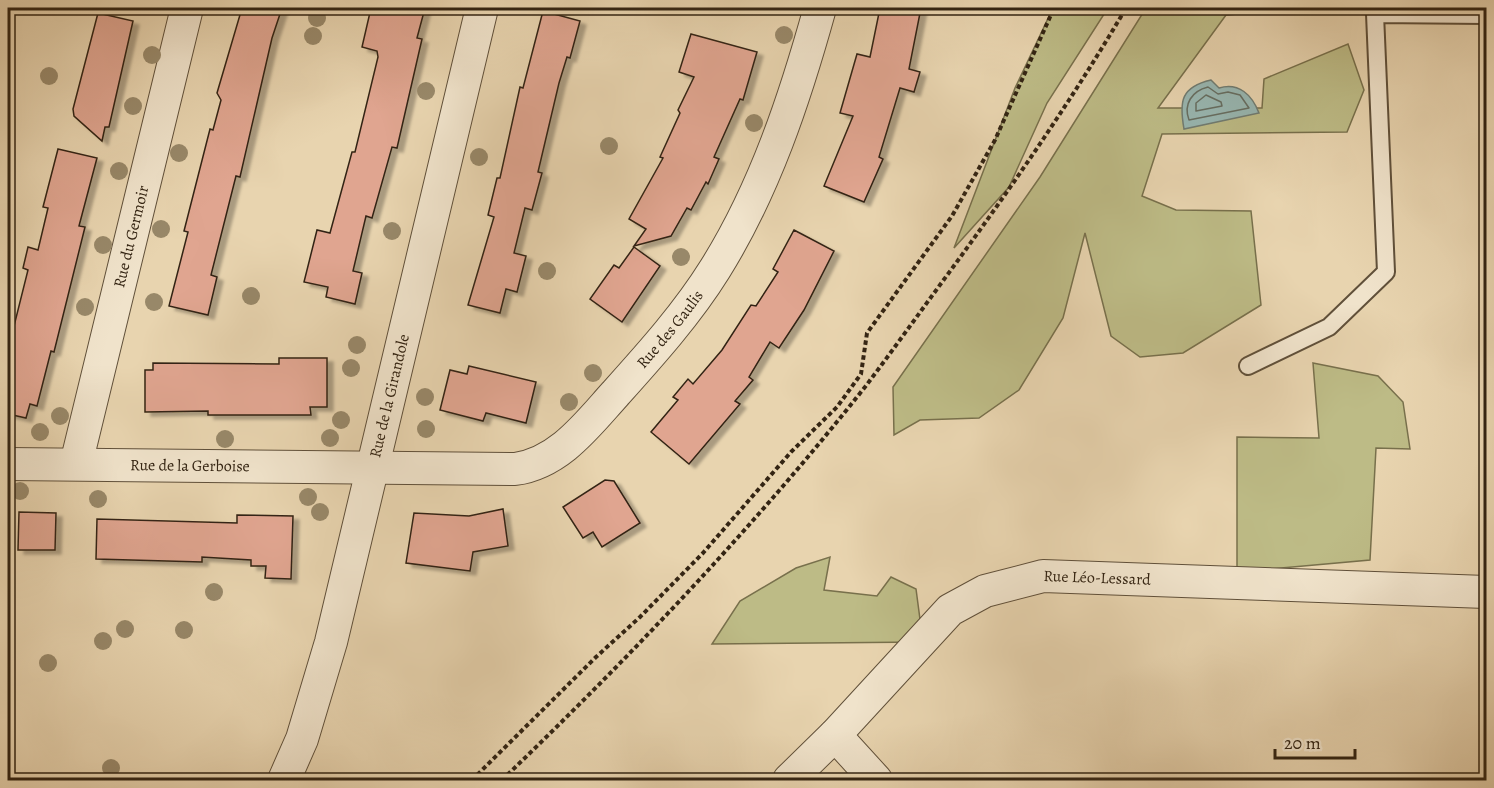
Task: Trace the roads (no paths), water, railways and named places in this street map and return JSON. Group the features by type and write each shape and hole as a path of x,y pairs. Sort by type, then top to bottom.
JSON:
{"street":[{"name":"Rue du Germoir","path":"75,464 186,8"},
{"name":"Rue de la Girandole","path":"284,780 302,739 331,642 482,8"},
{"name":"Rue des Gaulis","path":"372,467 515,469 532,467 552,458 589,423 653,351 714,270 763,178 799,84 820,8"},
{"name":"Rue de la Gerboise","path":"8,465 372,467"},
{"name":"Rue Léo-Lessard","path":"789,780 835,735 950,610 985,591 1042,576 1486,592"},
{"path":"835,735 876,780"}],"lane":[{"path":"1248,366 1329,327 1386,272 1375,14 1486,15"}],"water":[{"path":"1211,80 1219,88 1233,87 1244,91 1253,101 1259,113 1184,129 1182,103 1184,97 1193,87"}]}
